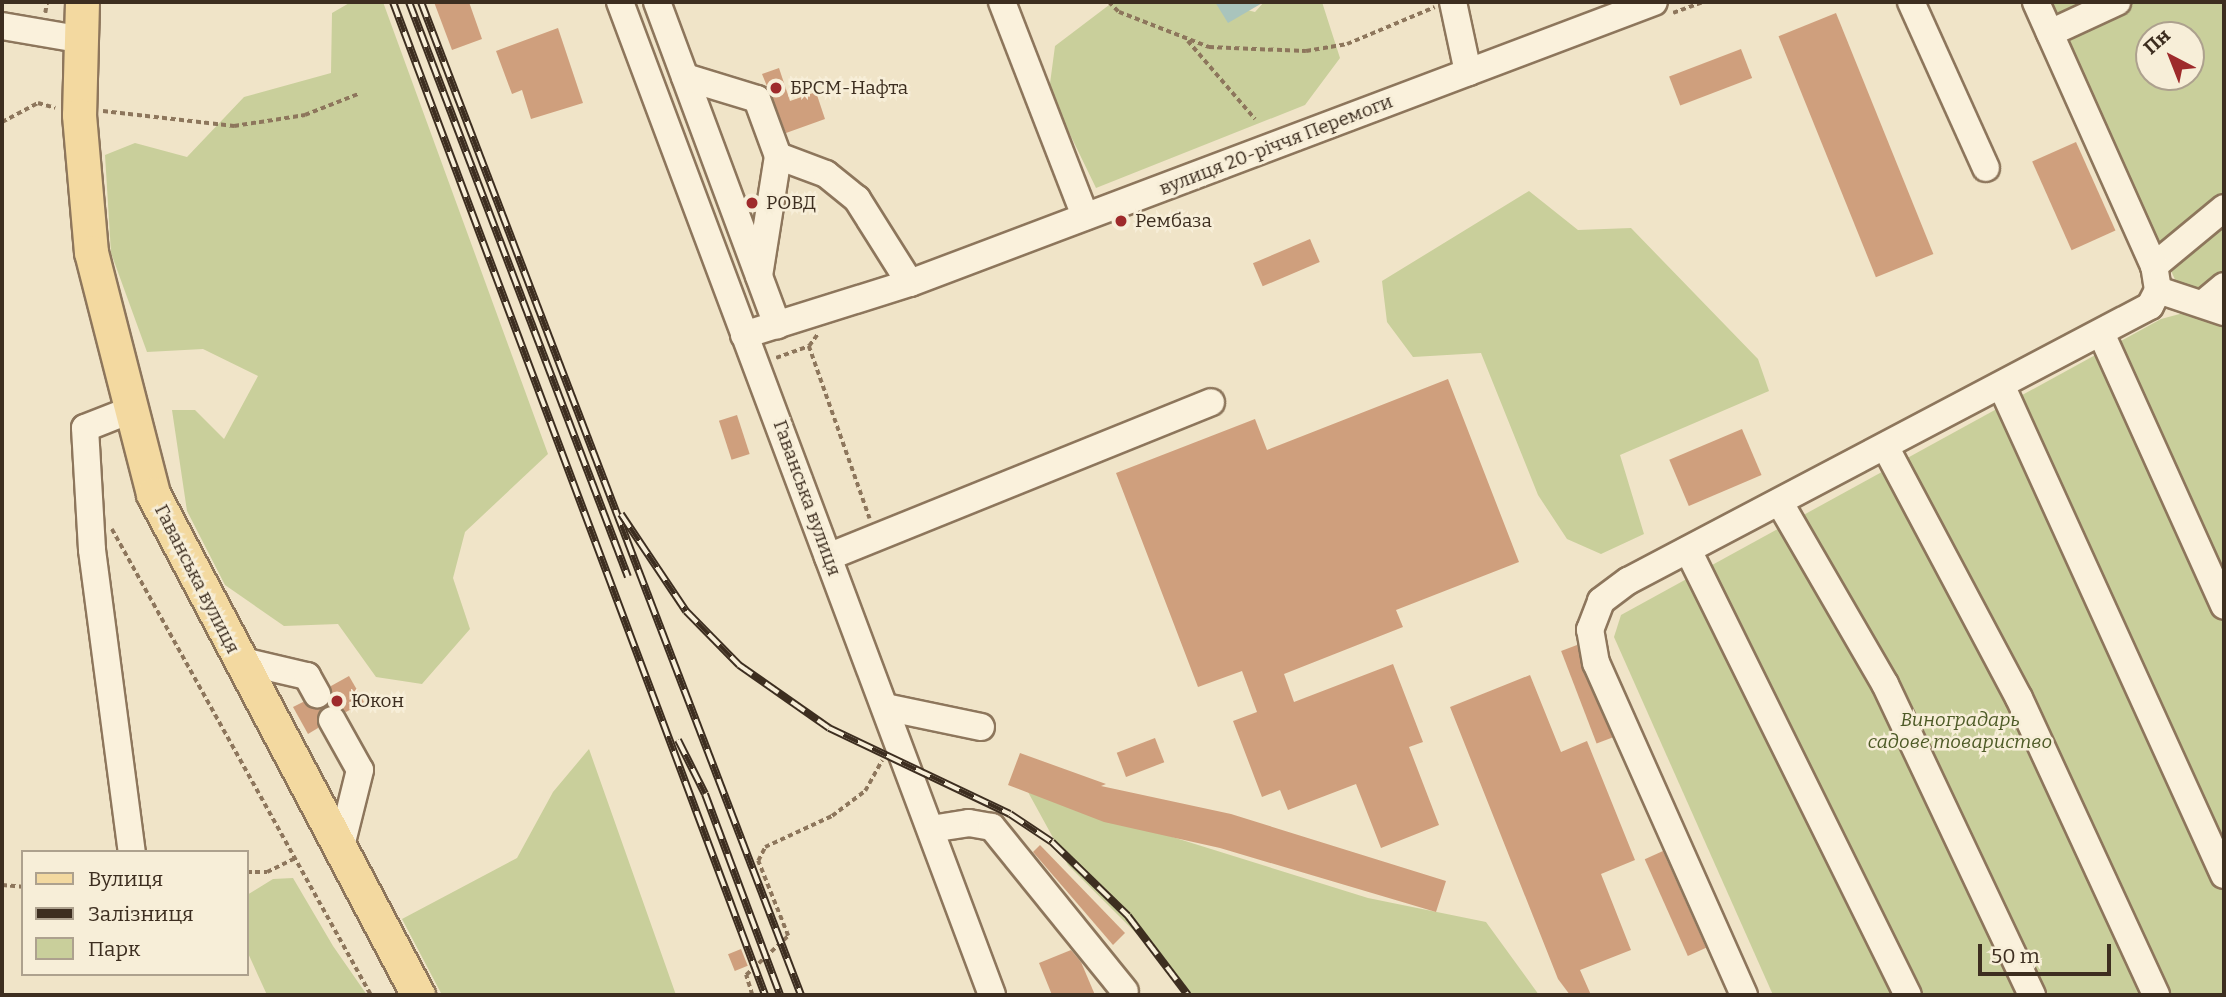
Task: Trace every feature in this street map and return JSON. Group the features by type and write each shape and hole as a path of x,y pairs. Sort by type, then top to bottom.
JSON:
{"main road":[{"name":"Гаванська вулиця","path":"82,2 78,39 79,115 91,252 128,411 174,541 341,846 418,995"}],"street":[{"name":"Гаванська вулиця","path":"620,2 992,995"},
{"path":"657,2 777,325"},
{"path":"1002,2 1086,216"},
{"path":"1451,2 1468,72"},
{"name":"вулиця 20-річчя Перемоги","path":"744,335 910,283 1654,2"},
{"path":"1912,2 1986,168"},
{"path":"2036,2 2156,278 2218,300"},
{"path":"2050,33 2117,2"},
{"path":"2,26 78,39"},
{"path":"685,77 757,99 778,156 758,276"},
{"path":"778,156 826,174 858,199 910,283"},
{"path":"1744,995 1596,663 1590,630 1601,600 1688,550 2002,387 2150,306 2156,278 2224,208"},
{"path":"2101,334 2224,606"},
{"path":"2002,387 2224,875"},
{"path":"828,558 1211,402"},
{"path":"128,411 85,428 132,850"},
{"path":"1886,448 2019,698 2157,995"},
{"path":"1780,503 1885,684 2032,995"},
{"path":"1688,550 1908,995"},
{"path":"238,660 307,676 317,694"},
{"path":"885,707 981,727"},
{"path":"332,720 360,770 341,846"},
{"path":"931,829 969,822 992,827 1125,991"}],"path":[{"path":"1109,2 1119,12 1209,47 1306,51 1347,44 1451,2"},
{"path":"1187,40 1255,119"},
{"path":"2,121 38,103 79,115 100,110 234,126 305,115 358,94"},
{"path":"809,346 877,538"},
{"path":"90,492 371,995"},
{"path":"752,995 746,975 788,936 758,861 765,847 832,816 864,791 896,736"},
{"path":"248,872 267,872 295,859"},
{"path":"2,885 21,887"}],"green space":[{"path":"351,2 383,2 548,454 465,532 453,578 470,629 422,684 376,677 338,624 284,626 225,585 187,511 172,410 195,410 224,439 258,376 203,349 147,352 111,253 105,155 135,143 187,157 244,97 331,73 332,13"},
{"path":"1113,2 1215,2 1255,12 1264,2 1322,2 1340,58 1305,105 1096,188 1049,91 1055,46"},
{"path":"2049,2 2224,2 2224,303 2177,284"},
{"path":"1529,191 1578,230 1631,228 1758,359 1769,391 1620,455 1644,534 1601,554 1567,539 1538,495 1481,353 1413,357 1387,322 1382,281"},
{"name":"Виноградарь садове товариство","path":"2202,308 2224,322 2224,995 1773,995 1614,637 1621,615 2161,319"},
{"path":"589,749 676,995 442,995 402,919 517,858 553,792"},
{"path":"1028,792 1368,898 1486,922 1539,995 1190,995 1165,962 1068,865"},
{"path":"293,878 333,946 367,995 267,995 248,953 248,894 273,879"}],"water":[{"path":"1215,2 1264,2 1228,23"}],"building":[{"path":"434,2 469,2 482,39 452,50"},
{"path":"1836,13 1933,254 1876,277 1779,36"},
{"path":"558,28 583,103 531,119 522,90 512,94 496,51"},
{"path":"1741,49 1752,78 1680,106 1669,77"},
{"path":"779,68 790,101 816,92 825,119 786,133 762,74"},
{"path":"2076,142 2115,231 2072,250 2032,162"},
{"path":"1310,239 1320,262 1263,286 1253,263"},
{"path":"1448,379 1519,562 1396,610 1403,627 1284,674 1294,702 1393,664 1423,742 1409,747 1439,825 1381,848 1356,784 1288,810 1280,790 1262,797 1233,721 1257,712 1242,671 1198,687 1116,473 1255,419 1267,450"},
{"path":"737,415 750,454 732,460 719,421"},
{"path":"1742,429 1762,475 1689,506 1669,460"},
{"path":"1577,645 1612,737 1597,744 1561,651"},
{"path":"1530,675 1561,752 1587,741 1635,860 1601,874 1631,950 1580,970 1591,995 1570,995 1558,979 1450,707"},
{"path":"349,676 364,702 346,712 327,705 331,686"},
{"path":"303,702 322,709 318,728 308,734 293,707"},
{"path":"1155,738 1164,762 1126,777 1117,753"},
{"path":"1020,753 1106,784 1101,786 1231,814 1446,881 1436,912 1220,848 1104,822 1008,785"},
{"path":"1040,845 1125,933 1113,945 1033,852"},
{"path":"1663,851 1706,948 1688,956 1645,859"},
{"path":"741,949 748,966 735,971 728,954"},
{"path":"1071,950 1081,962 1095,995 1052,995 1039,963"}],"railway":[{"path":"393,2 765,995"},
{"path":"409,2 628,577"},
{"path":"421,2 801,995"},
{"path":"621,514 686,611 739,665 829,728 1010,814 1052,842 1128,916 1188,995"},
{"path":"678,740 705,794 780,995"}],"place":[{"name":"БРСМ-Нафта","path":"776,88"},
{"name":"РОВД","path":"752,203"},
{"name":"Рембаза","path":"1121,221"},
{"name":"Юкон","path":"337,701"}]}
